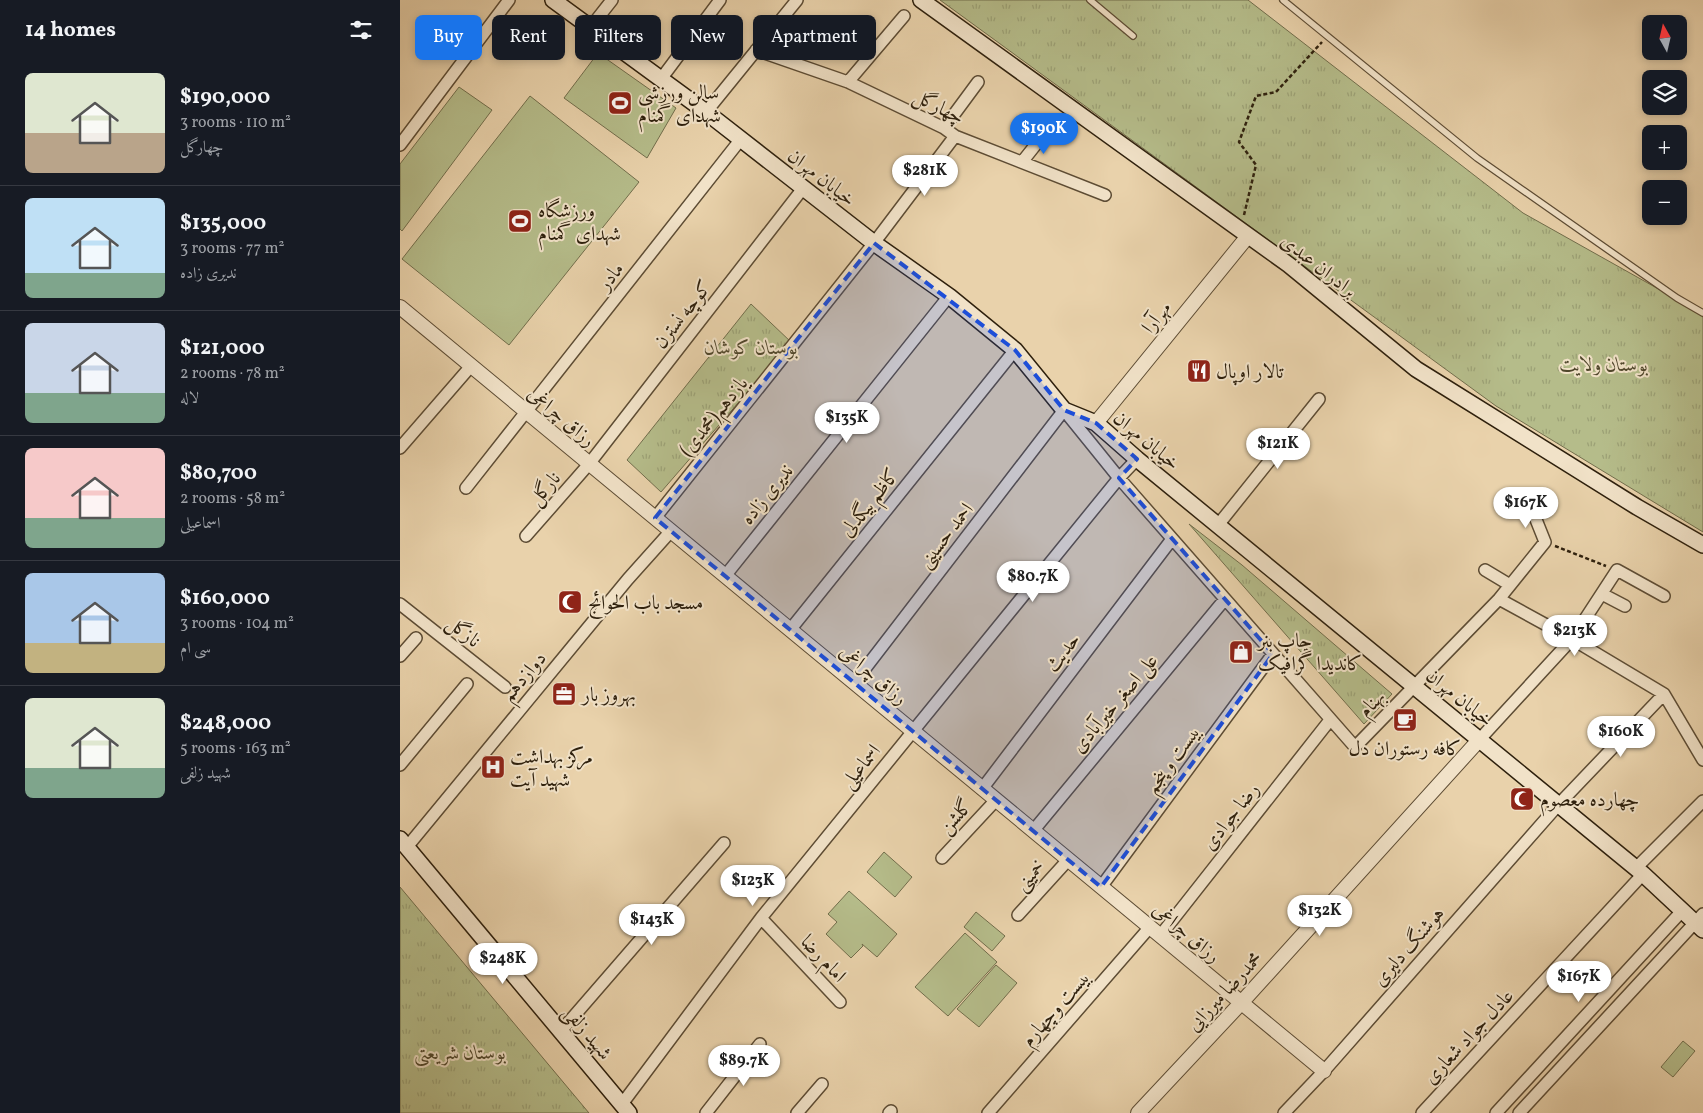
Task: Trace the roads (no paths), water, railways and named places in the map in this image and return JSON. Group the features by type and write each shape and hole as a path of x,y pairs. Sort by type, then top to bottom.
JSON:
{"main road":[{"name":"خیابان مهران","path":"553,0 575,17"},
{"name":"برادران عبدی","path":"921,0 1289,265 1416,369 1637,507 1703,545"},
{"name":"خیابان مهران","path":"635,60 706,112 874,243 949,296 1014,350 1064,410 1096,423 1137,459 1640,871 1682,911 1700,922"},
{"name":"شهید زلفی","path":"404,843 626,1109"}],"street":[{"path":"400,145 509,0"},
{"path":"600,15 612,0"},
{"path":"661,79 720,0"},
{"path":"785,15 797,0"},
{"path":"848,82 904,16"},
{"path":"706,112 753,54"},
{"name":"چهارگل","path":"785,60 848,82 944,128 955,136 1104,194"},
{"path":"944,128 978,82"},
{"path":"1022,162 1045,133"},
{"path":"874,243 955,136"},
{"name":"مادر","path":"466,488 741,139"},
{"name":"کوچه نسترن","path":"589,464 804,187"},
{"name":"مهرآرا","path":"1096,423 1248,236"},
{"name":"یازدهم(محمدی)","path":"655,518 874,243"},
{"name":"ندیری زاده","path":"725,576 949,296"},
{"name":"رزاق چراغی","path":"400,307 1324,1071"},
{"name":"کاظم بیگدلی","path":"790,630 1014,350"},
{"path":"400,448 471,366"},
{"path":"1218,525 1319,399"},
{"path":"1064,410 1119,478 1330,720"},
{"name":"احمد حسینی","path":"854,683 1064,410"},
{"name":"اسماعیلی","path":"626,1109 761,918 1119,478 1137,459"},
{"name":"نارگل","path":"526,536 589,464"},
{"name":"بهنام","path":"1330,720 1355,747 1499,599 1545,542 1531,507"},
{"name":"دوازدهم","path":"404,843 671,531"},
{"name":"حدیث","path":"982,788 1172,539"},
{"path":"1485,570 1510,585"},
{"path":"1480,739 1572,639 1618,570 1664,596"},
{"path":"1602,594 1625,606"},
{"name":"علی اصغر خیرآبادی","path":"1033,831 1225,599"},
{"path":"1499,599 1572,639 1664,694 1703,760"},
{"name":"نازگل","path":"400,604 505,687"},
{"path":"400,656 416,638"},
{"name":"بیست و پنجم","path":"1101,887 1273,654"},
{"path":"400,765 467,684"},
{"name":"هوشنگ دلیری","path":"1284,1113 1324,1071 1559,804 1664,694"},
{"name":"رضا جوادی","path":"1155,931 1330,720"},
{"name":"محمدرضا میرزایی","path":"1138,1113 1241,1003 1480,739"},
{"name":"گلشن","path":"942,858 996,800"},
{"name":"عادل جواد شعاری","path":"1422,1113 1703,801"},
{"path":"561,1031 724,844"},
{"name":"خمینی","path":"1018,915 1068,860"},
{"path":"1496,1113 1682,911"},
{"name":"امام رضا","path":"761,918 840,1002"},
{"path":"1519,1113 1700,922"},
{"name":"بیست وچهارم","path":"988,1113 1155,931"},
{"path":"706,1113 760,1044"},
{"path":"797,1113 822,1084"}],"lane":[{"path":"1090,0 1133,36"},
{"path":"1283,0 1477,158 1677,298 1703,313"}],"place":[{"name":"سالن ورزشی شهدای گمنام","path":"620,103"},
{"name":"ورزشگاه شهدای گمنام","path":"520,221"},
{"name":"تالار اوپال","path":"1199,371"},
{"name":"مسجد باب الحوائج","path":"570,602"},
{"name":"چاپ بنر کاندیدا گرافیک","path":"1241,652"},
{"name":"بهروز بار","path":"564,694"},
{"name":"کافه رستوران دل","path":"1405,720"},
{"name":"مرکز بهداشت شهید آیت","path":"493,767"},
{"name":"چهارده معصوم","path":"1522,799"}],"park label":[{"name":"بوستان کوشان","path":"751,347"},
{"name":"بوستان ولایت","path":"1604,364"},
{"name":"بوستان شریعتی","path":"460,1052"}]}
